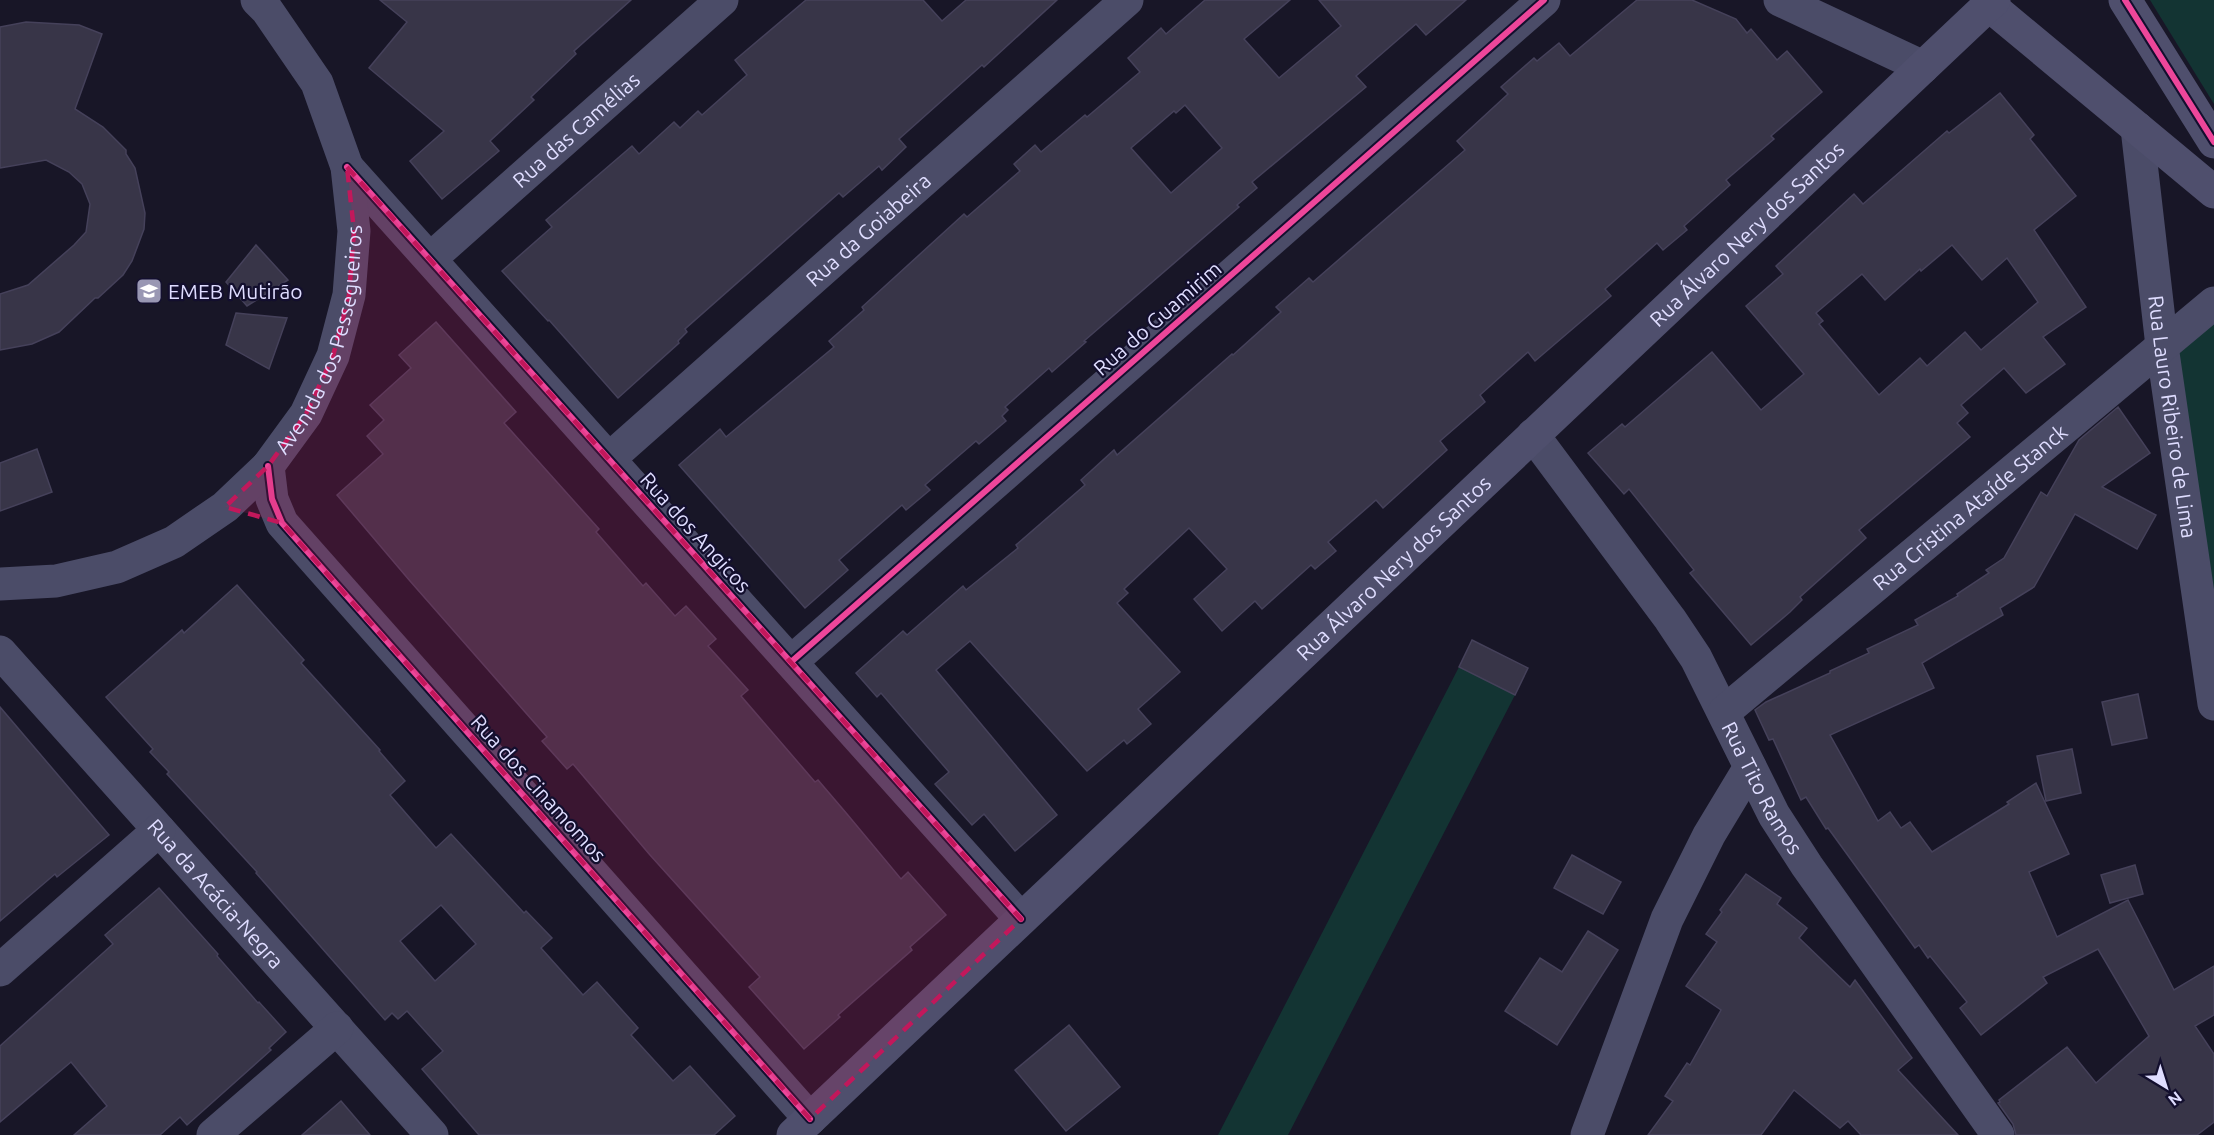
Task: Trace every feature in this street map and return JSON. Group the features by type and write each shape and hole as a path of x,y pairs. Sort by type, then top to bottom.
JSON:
{"main road":[{"path":"2125,0 2214,142"},
{"name":"Rua Álvaro Nery dos Santos","path":"802,1127 1991,2"},
{"path":"1991,2 2214,192"}],"street":[{"name":"Rua das Camélias","path":"430,259 722,0"},
{"name":"Rua da Goiabeira","path":"609,459 1127,0"},
{"name":"Rua do Guamirim","path":"791,662 1544,0"},
{"path":"1780,0 1923,67"},
{"name":"Avenida dos Pessegueiros","path":"0,584 56,581 117,567 174,542 225,507 268,466 306,414 333,356 349,295 354,231 347,167 317,83 268,3"},
{"name":"Rua Lauro Ribeiro de Lima","path":"2137,128 2162,346 2214,704"},
{"name":"Rua dos Angicos","path":"347,167 1021,919"},
{"name":"Rua Cristina Ataíde Stanck","path":"1724,712 2214,303"},
{"name":"Rua Tito Ramos","path":"1533,435 1670,619 1696,658 1774,815 1807,866 1998,1135"},
{"name":"Rua dos Cinamomos","path":"268,466 272,499 282,523 802,1127"},
{"name":"Rua dos Cinamomos","path":"225,507 263,514 282,523"},
{"name":"Rua da Acácia-Negra","path":"0,652 432,1135"},
{"path":"1587,1135 1667,920 1708,835 1750,767"},
{"path":"0,970 159,830"},
{"path":"213,1135 337,1028"}],"highlighted area":[{"path":"347,167 430,259 1021,919 810,1119 282,523 225,507 268,466 306,414 333,356 349,295 354,231"}],"green space":[{"path":"2150,0 2214,0 2214,104"},
{"path":"2214,303 2214,707 2162,346"},
{"path":"1459,667 1515,695 1288,1135 1218,1135"}],"building":[{"path":"380,0 631,0 574,51 576,54 531,97 534,100 490,141 499,151 442,199 410,161 444,131 369,68 407,22"},
{"path":"806,0 923,0 942,21 966,0 1057,0 984,67 982,65 899,139 906,147 882,170 879,166 843,197 839,193 685,329 687,332 678,341 679,343 618,398 502,271 552,227 546,220 632,146 639,154 674,122 680,128 698,111 702,115 747,75 735,60"},
{"path":"1205,0 1290,0 1244,39 1279,78 1341,26 1319,0 1466,0 1426,35 1416,24 1356,76 1366,87 1252,182 1257,188 1237,205 1239,207 1084,341 1086,342 1052,372 1049,368 1005,407 1008,410 1002,416 1006,421 979,444 976,441 925,485 930,490 906,510 902,505 839,560 848,570 805,608 679,465 720,429 726,437 834,347 829,341 864,310 862,307 964,214 967,217 1020,171 1014,164 1035,145 1041,152 1140,72 1128,58 1161,28 1166,34","holes":["1185,105 1222,148 1171,193 1131,148 1174,111 1176,113"]},
{"path":"1637,0 1692,0 1736,19 1747,33 1751,29 1777,60 1787,51 1822,92 1771,136 1774,139 1726,180 1730,185 1684,226 1687,230 1663,250 1657,243 1605,289 1611,296 1535,361 1528,352 1480,395 1485,402 1440,441 1447,450 1383,508 1376,500 1328,542 1336,551 1315,569 1311,565 1262,609 1255,601 1222,631 1194,599 1227,569 1189,528 1124,589 1128,593 1117,603 1180,672 1138,709 1151,724 1127,744 1124,740 1087,771 970,641 936,670 1057,815 1015,851 984,814 972,825 935,784 949,772 881,693 877,697 856,673 903,631 907,635 963,586 966,590 1018,548 1016,545 1085,485 1081,480 1114,450 1117,455 1281,312 1276,307 1309,278 1313,282 1465,150 1457,141 1508,94 1501,87 1534,58 1537,61 1559,43 1570,56"},
{"path":"26,22 79,25 102,34 75,109 103,127 126,150 135,168 145,213 144,229 132,261 123,275 59,332 32,344 0,350 0,294 28,285 74,245 86,232 90,204 82,184 69,172 46,160 0,168 0,27"},
{"path":"2000,93 2034,135 2030,139 2076,196 2034,230 2086,307 2043,337 2065,364 2026,393 2004,368 1961,405 1968,413 1957,423 1970,437 1859,530 1866,538 1800,597 1802,600 1790,612 1751,645 1690,573 1694,570 1629,489 1624,494 1588,453 1622,424 1625,427 1712,352 1761,410 1804,374 1746,306 1783,274 1776,266 1854,194 1863,204 1947,131 1949,133","holes":["1952,245 1982,280 2007,258 2038,302 1981,350 1965,332 1927,366 1920,358 1879,395 1819,324 1823,321 1816,313 1862,274 1885,300"]},
{"path":"256,245 288,280 247,306 226,282"},
{"path":"236,313 287,318 269,369 226,345"},
{"path":"436,322 516,412 504,423 599,529 596,532 643,586 646,583 675,616 686,606 716,639 708,646 748,690 741,696 815,782 818,780 901,879 908,872 946,915 910,947 912,950 838,1015 840,1017 804,1049 749,987 760,977 650,855 573,764 567,769 542,741 547,737 337,495 383,454 367,436 384,420 370,405 411,368 399,355"},
{"path":"2118,407 2150,453 2102,487 2156,515 2137,549 2075,514 2034,587 2000,608 2003,615 1922,663 1934,688 1830,735 1878,821 1890,812 1901,828 1910,822 1932,852 2009,804 2007,802 2036,783 2069,854 2029,872 2057,937 2128,900 2174,990 2214,966 2214,1015 2195,1026 2214,1054 2214,1122 2197,1135 2016,1135 2013,1124 1998,1103 1999,1100 2067,1047 2096,1083 2149,1036 2098,949 2043,977 2047,983 1981,1035 1960,1008 1967,1002 1930,956 1928,958 1919,945 1915,948 1828,828 1826,829 1806,797 1801,800 1773,739 1769,740 1755,710 1766,702 1869,653 1867,649 1918,625 1915,620 1958,596 1957,594 1989,573 1986,570 2004,558 2041,492 2047,496 2079,440"},
{"path":"37,449 52,492 0,511 0,463"},
{"path":"237,585 304,660 301,663 405,781 390,795 436,848 451,834 524,913 526,911 552,938 541,948 583,995 597,982 638,1028 631,1035 673,1081 690,1066 735,1116 714,1135 479,1135 422,1069 443,1051 407,1011 398,1019 392,1013 385,1020 257,872 167,774 169,772 150,752 153,749 106,697 182,630 184,633","holes":["441,905 476,944 435,981 400,941"]},
{"path":"1472,640 1528,668 1515,695 1459,667"},
{"path":"2138,694 2147,738 2112,745 2102,702"},
{"path":"0,707 109,835 57,877 55,874 0,921"},
{"path":"2072,749 2081,793 2046,801 2037,756"},
{"path":"1572,855 1621,882 1603,914 1554,888"},
{"path":"2135,865 2143,894 2110,903 2101,875"},
{"path":"1746,874 1781,898 1777,904 1807,928 1799,938 1850,987 1855,980 1912,1058 1898,1070 1958,1135 1861,1135 1848,1121 1840,1128 1794,1090 1761,1135 1648,1135 1673,1101 1665,1096 1687,1063 1690,1065 1721,1010 1686,986 1717,942 1706,934"},
{"path":"159,888 258,1003 286,1032 269,1048 271,1050 187,1125 180,1117 160,1135 74,1135 107,1106 71,1062 0,1122 0,1046 113,944 105,935"},
{"path":"1588,931 1618,950 1557,1045 1505,1011 1540,958 1562,972"},
{"path":"1069,1025 1120,1087 1066,1131 1015,1070"},
{"path":"341,1101 370,1135 302,1135"}],"cycle path":[{"path":"791,662 1544,0"},
{"path":"2125,0 2214,142"},
{"path":"347,167 1021,919"},
{"path":"268,466 272,499 282,523 810,1119"}],"place":[{"name":"EMEB Mutirão","path":"149,291"}]}
